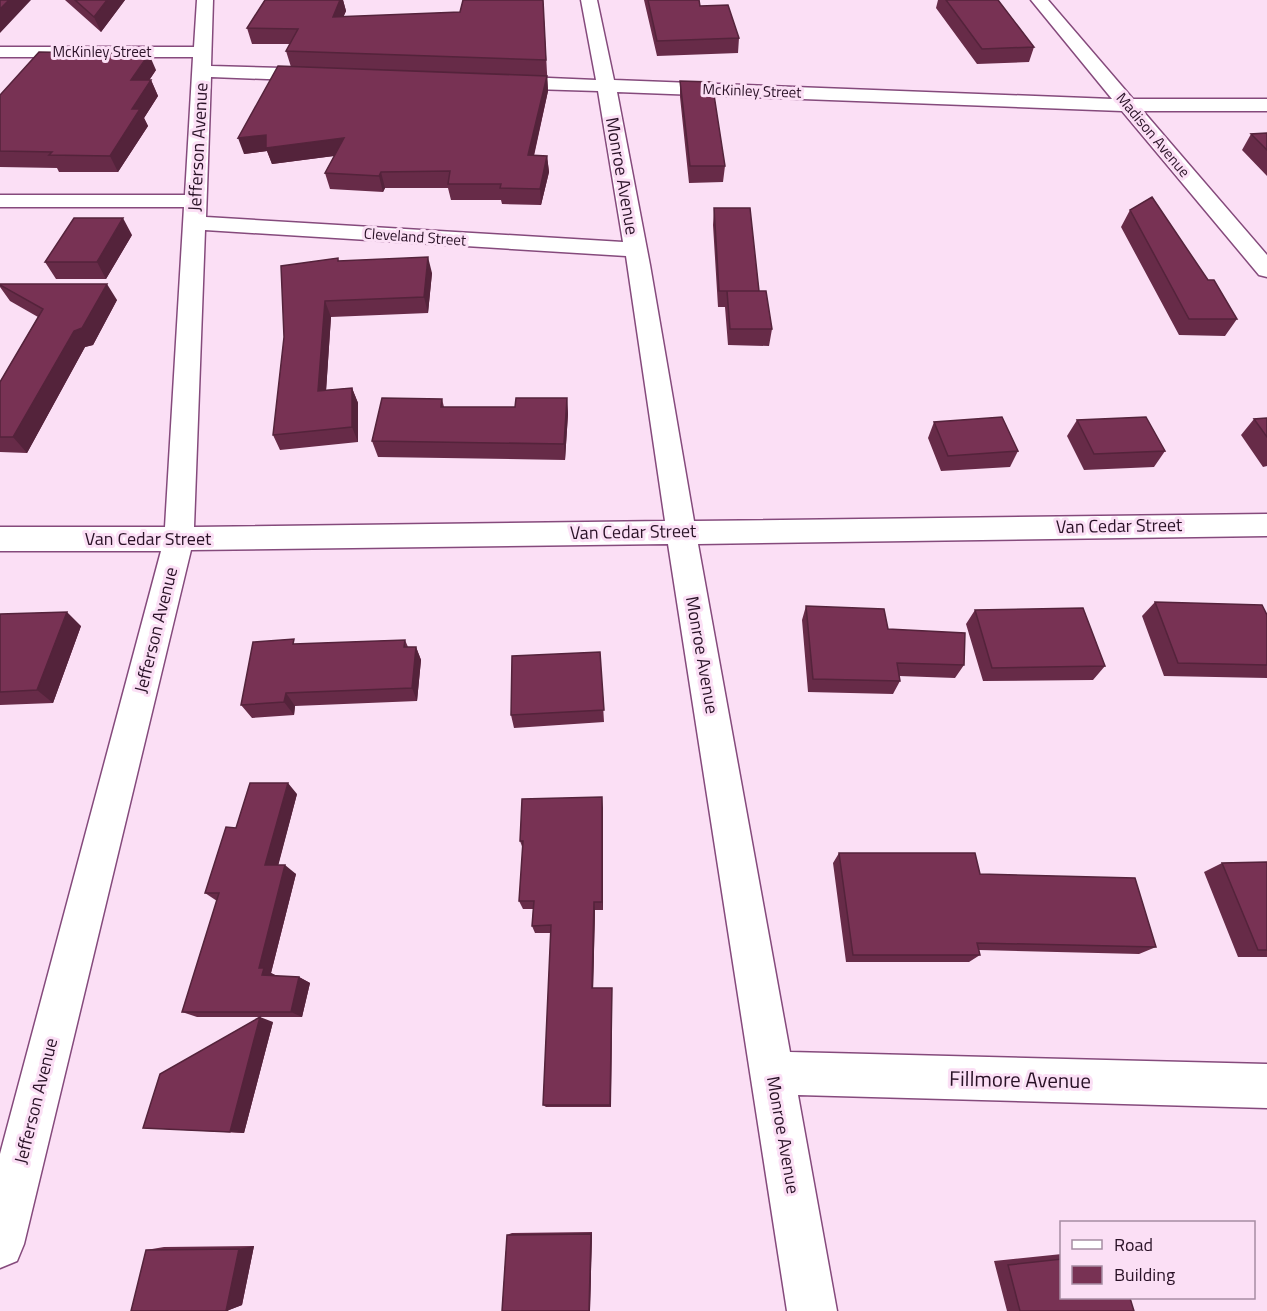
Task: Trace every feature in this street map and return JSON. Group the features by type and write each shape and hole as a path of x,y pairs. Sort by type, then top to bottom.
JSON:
{"street":[{"name":"Jefferson Avenue","path":"0,1244 179,539 205,0"},
{"name":"Monroe Avenue","path":"589,0 607,86 635,250 812,1311"},
{"name":"Madison Avenue","path":"1039,0 1267,270"},
{"name":"McKinley Street","path":"0,52 202,61 333,75"},
{"name":"McKinley Street","path":"488,81 1129,105 1267,105"},
{"name":"Cleveland Street","path":"0,201 195,212 635,250"},
{"name":"Van Cedar Street","path":"0,539 179,539 1267,525"},
{"name":"Fillmore Avenue","path":"772,1073 1267,1086"}],"building":[{"path":"0,0 9,0 0,9"},
{"path":"75,0 107,0 94,17"},
{"path":"265,0 340,0 333,17 460,12 463,0 543,0 546,60 286,51 298,29 247,28"},
{"path":"648,0 699,0 700,6 728,5 739,38 657,41"},
{"path":"946,0 998,0 1034,47 982,49"},
{"path":"39,52 149,54 131,80 151,80 132,109 140,109 110,156 0,151 0,95"},
{"path":"278,66 547,76 528,155 547,156 540,189 500,188 501,184 448,184 450,171 381,172 379,176 325,173 344,138 266,148 266,135 238,138"},
{"path":"680,81 712,82 725,166 690,166"},
{"path":"1267,133 1267,150 1251,134"},
{"path":"1152,197 1208,280 1214,280 1237,319 1189,319 1130,210"},
{"path":"714,208 750,208 759,291 719,291"},
{"path":"74,218 123,218 97,262 45,262"},
{"path":"428,257 424,297 325,301 318,391 352,388 352,427 273,435 284,337 281,266 338,258 338,261"},
{"path":"0,284 107,284 82,328 74,331 13,437 0,437 0,382 43,309"},
{"path":"727,291 766,291 772,329 730,329"},
{"path":"382,398 442,399 441,407 515,407 516,398 567,398 564,444 372,441"},
{"path":"1002,417 1018,451 948,456 934,422"},
{"path":"1146,417 1165,451 1094,454 1077,420"},
{"path":"1267,418 1267,437 1254,419"},
{"path":"1155,602 1262,605 1267,615 1267,665 1178,663"},
{"path":"806,606 884,609 888,629 965,633 964,665 897,663 900,681 813,679"},
{"path":"1083,608 1105,666 992,668 975,610"},
{"path":"67,612 37,690 0,692 0,614"},
{"path":"294,639 293,644 405,640 404,647 416,647 412,688 286,693 284,702 241,705 253,642"},
{"path":"600,652 604,710 511,715 512,656"},
{"path":"250,783 288,783 265,865 285,865 259,968 264,968 262,975 299,977 291,1012 182,1012 219,893 205,893 226,827 236,828"},
{"path":"602,797 602,902 594,902 592,988 612,988 610,1105 543,1105 551,925 532,926 534,901 519,901 523,841 520,841 522,799"},
{"path":"839,853 975,853 980,874 1135,878 1156,947 977,943 980,955 853,955"},
{"path":"1267,862 1267,950 1258,950 1222,863"},
{"path":"260,1017 230,1132 143,1128 160,1074"},
{"path":"591,1234 589,1311 502,1311 507,1235"},
{"path":"239,1249 226,1311 131,1311 146,1250"},
{"path":"1060,1259 1060,1299 1130,1299 1134,1311 1020,1311 1008,1265"}]}
